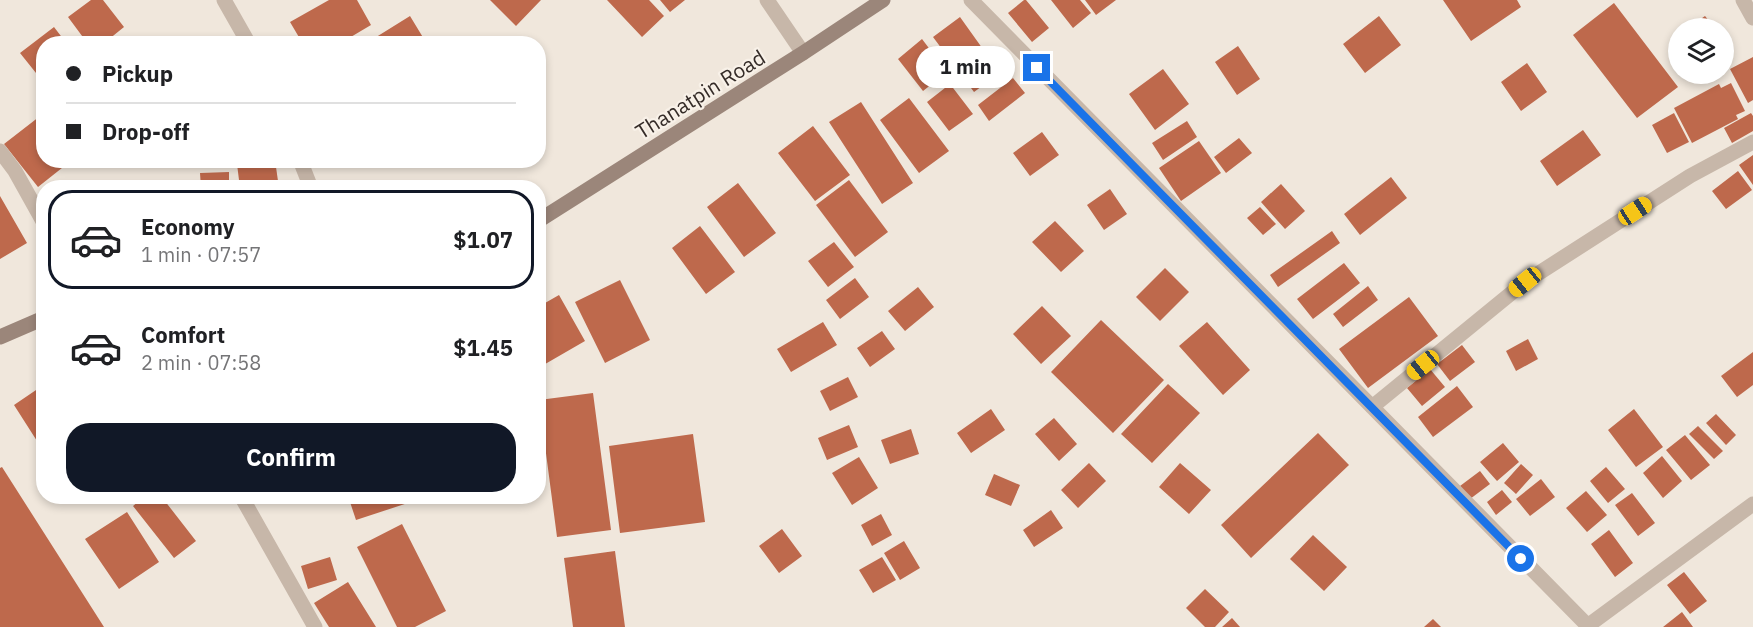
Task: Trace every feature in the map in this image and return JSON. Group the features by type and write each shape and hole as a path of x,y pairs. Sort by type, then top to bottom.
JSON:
{"main road":[{"name":"Thanatpin Road","path":"546,216 883,0"},
{"path":"0,337 36,321"}],"street":[{"path":"224,0 244,36"},
{"path":"767,0 803,53"},
{"path":"970,0 1587,627 1753,504"},
{"path":"1743,0 1753,18"},
{"path":"1372,407 1525,282 1690,176 1753,142"},
{"path":"0,151 15,171 36,209"},
{"path":"246,504 315,627"}],"building":[{"path":"91,0 103,0 124,27 113,36 82,36 68,17"},
{"path":"329,0 357,0 371,25 352,36 298,36 290,22"},
{"path":"490,0 541,0 516,26"},
{"path":"607,0 649,0 664,16 642,37"},
{"path":"660,0 685,0 670,12"},
{"path":"1024,0 1049,28 1032,42 1008,13"},
{"path":"1051,0 1080,0 1091,13 1073,28"},
{"path":"1085,0 1116,0 1096,15"},
{"path":"1443,0 1517,0 1521,7 1471,41"},
{"path":"1614,3 1668,74 1668,84 1676,84 1678,87 1637,118 1573,35"},
{"path":"410,16 422,36 378,36"},
{"path":"1379,16 1401,45 1365,73 1343,44"},
{"path":"960,17 1000,73 974,92 933,37"},
{"path":"54,27 61,36 42,36"},
{"path":"922,39 947,72 923,91 898,59"},
{"path":"36,41 36,73 20,53"},
{"path":"1238,46 1260,79 1237,95 1215,62"},
{"path":"1753,57 1753,100 1748,103 1734,77 1734,67"},
{"path":"1527,63 1547,92 1521,111 1501,82"},
{"path":"1163,69 1189,104 1155,130 1129,94"},
{"path":"1013,78 1025,93 989,121 978,105"},
{"path":"950,84 973,114 949,131 927,102"},
{"path":"1719,84 1721,88 1732,84 1745,111 1736,115 1738,119 1692,143 1674,108"},
{"path":"909,98 949,151 919,173 880,120"},
{"path":"861,102 913,183 882,204 829,122"},
{"path":"1674,113 1689,142 1667,153 1652,125"},
{"path":"1751,113 1753,131 1732,143 1724,128"},
{"path":"36,119 36,168 62,168 47,180 36,180 36,184 4,144"},
{"path":"1187,121 1197,137 1163,160 1152,143"},
{"path":"813,126 850,175 815,201 778,153"},
{"path":"1583,130 1601,155 1557,186 1540,161"},
{"path":"1042,132 1059,155 1030,176 1013,153"},
{"path":"1239,138 1252,153 1226,173 1214,157"},
{"path":"1199,141 1221,173 1181,201 1159,168"},
{"path":"1753,155 1753,185 1739,165"},
{"path":"238,168 276,168 278,180 239,180"},
{"path":"1738,171 1752,190 1726,209 1712,191"},
{"path":"229,172 229,180 200,180 200,173"},
{"path":"1391,177 1407,198 1360,235 1344,214"},
{"path":"849,180 888,232 855,257 816,205"},
{"path":"738,183 776,233 744,257 707,207"},
{"path":"1281,184 1305,211 1285,229 1261,202"},
{"path":"1110,189 1127,214 1104,230 1087,205"},
{"path":"0,196 27,243 0,259"},
{"path":"1260,207 1276,224 1263,235 1247,218"},
{"path":"1055,221 1084,251 1061,272 1032,242"},
{"path":"700,226 735,272 706,294 672,248"},
{"path":"1332,231 1340,243 1278,287 1270,275"},
{"path":"834,242 854,267 828,287 808,261"},
{"path":"1344,263 1360,283 1313,319 1297,299"},
{"path":"1165,268 1189,292 1160,321 1136,297"},
{"path":"855,278 869,297 840,319 826,300"},
{"path":"620,280 650,340 605,363 575,302"},
{"path":"1368,286 1378,300 1343,327 1333,314"},
{"path":"918,287 934,307 905,331 888,311"},
{"path":"559,295 585,341 546,364 546,302"},
{"path":"1409,297 1438,336 1368,388 1339,349"},
{"path":"1042,306 1071,336 1041,364 1013,334"},
{"path":"1101,320 1164,380 1113,433 1051,372"},
{"path":"823,322 837,345 791,372 777,349"},
{"path":"1207,322 1250,370 1223,395 1179,346"},
{"path":"882,331 895,349 870,367 857,348"},
{"path":"1528,339 1538,359 1516,371 1506,351"},
{"path":"1462,345 1475,362 1450,381 1437,364"},
{"path":"1753,352 1753,385 1737,397 1721,376"},
{"path":"1430,369 1445,387 1422,406 1407,388"},
{"path":"848,377 858,397 830,411 820,391"},
{"path":"1168,384 1200,413 1152,463 1121,434"},
{"path":"1457,386 1473,407 1433,437 1418,417"},
{"path":"36,390 36,439 14,405"},
{"path":"593,393 611,530 557,537 546,453 546,399"},
{"path":"991,409 1005,430 971,453 957,433"},
{"path":"1634,409 1663,447 1636,467 1608,430"},
{"path":"1716,414 1736,435 1726,445 1706,423"},
{"path":"1054,418 1077,444 1059,461 1035,434"},
{"path":"849,425 858,447 827,460 818,438"},
{"path":"1698,426 1723,451 1714,459 1689,434"},
{"path":"911,429 919,454 890,464 881,440"},
{"path":"1318,433 1349,465 1251,558 1221,525"},
{"path":"693,434 705,522 620,533 609,446"},
{"path":"1685,435 1710,465 1691,480 1666,450"},
{"path":"1503,443 1519,462 1497,481 1480,462"},
{"path":"1662,456 1682,481 1663,498 1643,473"},
{"path":"859,457 878,488 852,505 832,473"},
{"path":"1089,463 1106,481 1078,508 1061,490"},
{"path":"1180,463 1211,490 1189,514 1159,487"},
{"path":"1521,464 1533,475 1516,494 1504,483"},
{"path":"2,467 104,627 0,627 0,468"},
{"path":"1606,467 1625,489 1608,503 1590,481"},
{"path":"1480,471 1490,484 1470,499 1460,486"},
{"path":"994,474 1020,485 1011,506 985,495"},
{"path":"1541,479 1555,497 1530,516 1516,499"},
{"path":"1502,490 1512,502 1496,515 1487,502"},
{"path":"1586,491 1607,515 1587,532 1566,508"},
{"path":"1632,493 1655,523 1638,536 1615,505"},
{"path":"135,504 167,504 196,541 174,558 133,506"},
{"path":"351,504 405,504 356,520"},
{"path":"1051,510 1063,528 1034,547 1023,530"},
{"path":"127,512 159,562 119,589 85,539"},
{"path":"881,514 892,535 872,546 861,525"},
{"path":"402,524 446,611 415,627 397,627 357,547"},
{"path":"782,529 802,556 779,573 759,546"},
{"path":"1609,530 1633,563 1615,577 1591,544"},
{"path":"1313,535 1347,567 1324,591 1290,559"},
{"path":"904,541 920,568 900,580 884,553"},
{"path":"615,551 625,627 573,627 564,558"},
{"path":"330,557 337,580 308,589 301,566"},
{"path":"882,557 896,580 873,593 859,570"},
{"path":"1684,572 1707,601 1690,614 1667,585"},
{"path":"348,582 376,627 329,627 314,603"},
{"path":"1205,589 1229,612 1215,627 1205,627 1186,608"},
{"path":"1682,612 1693,627 1663,627"},
{"path":"1232,618 1240,627 1222,627"},
{"path":"1433,619 1441,627 1424,627"}],"route":[{"path":"1037,68 1521,559"}]}
